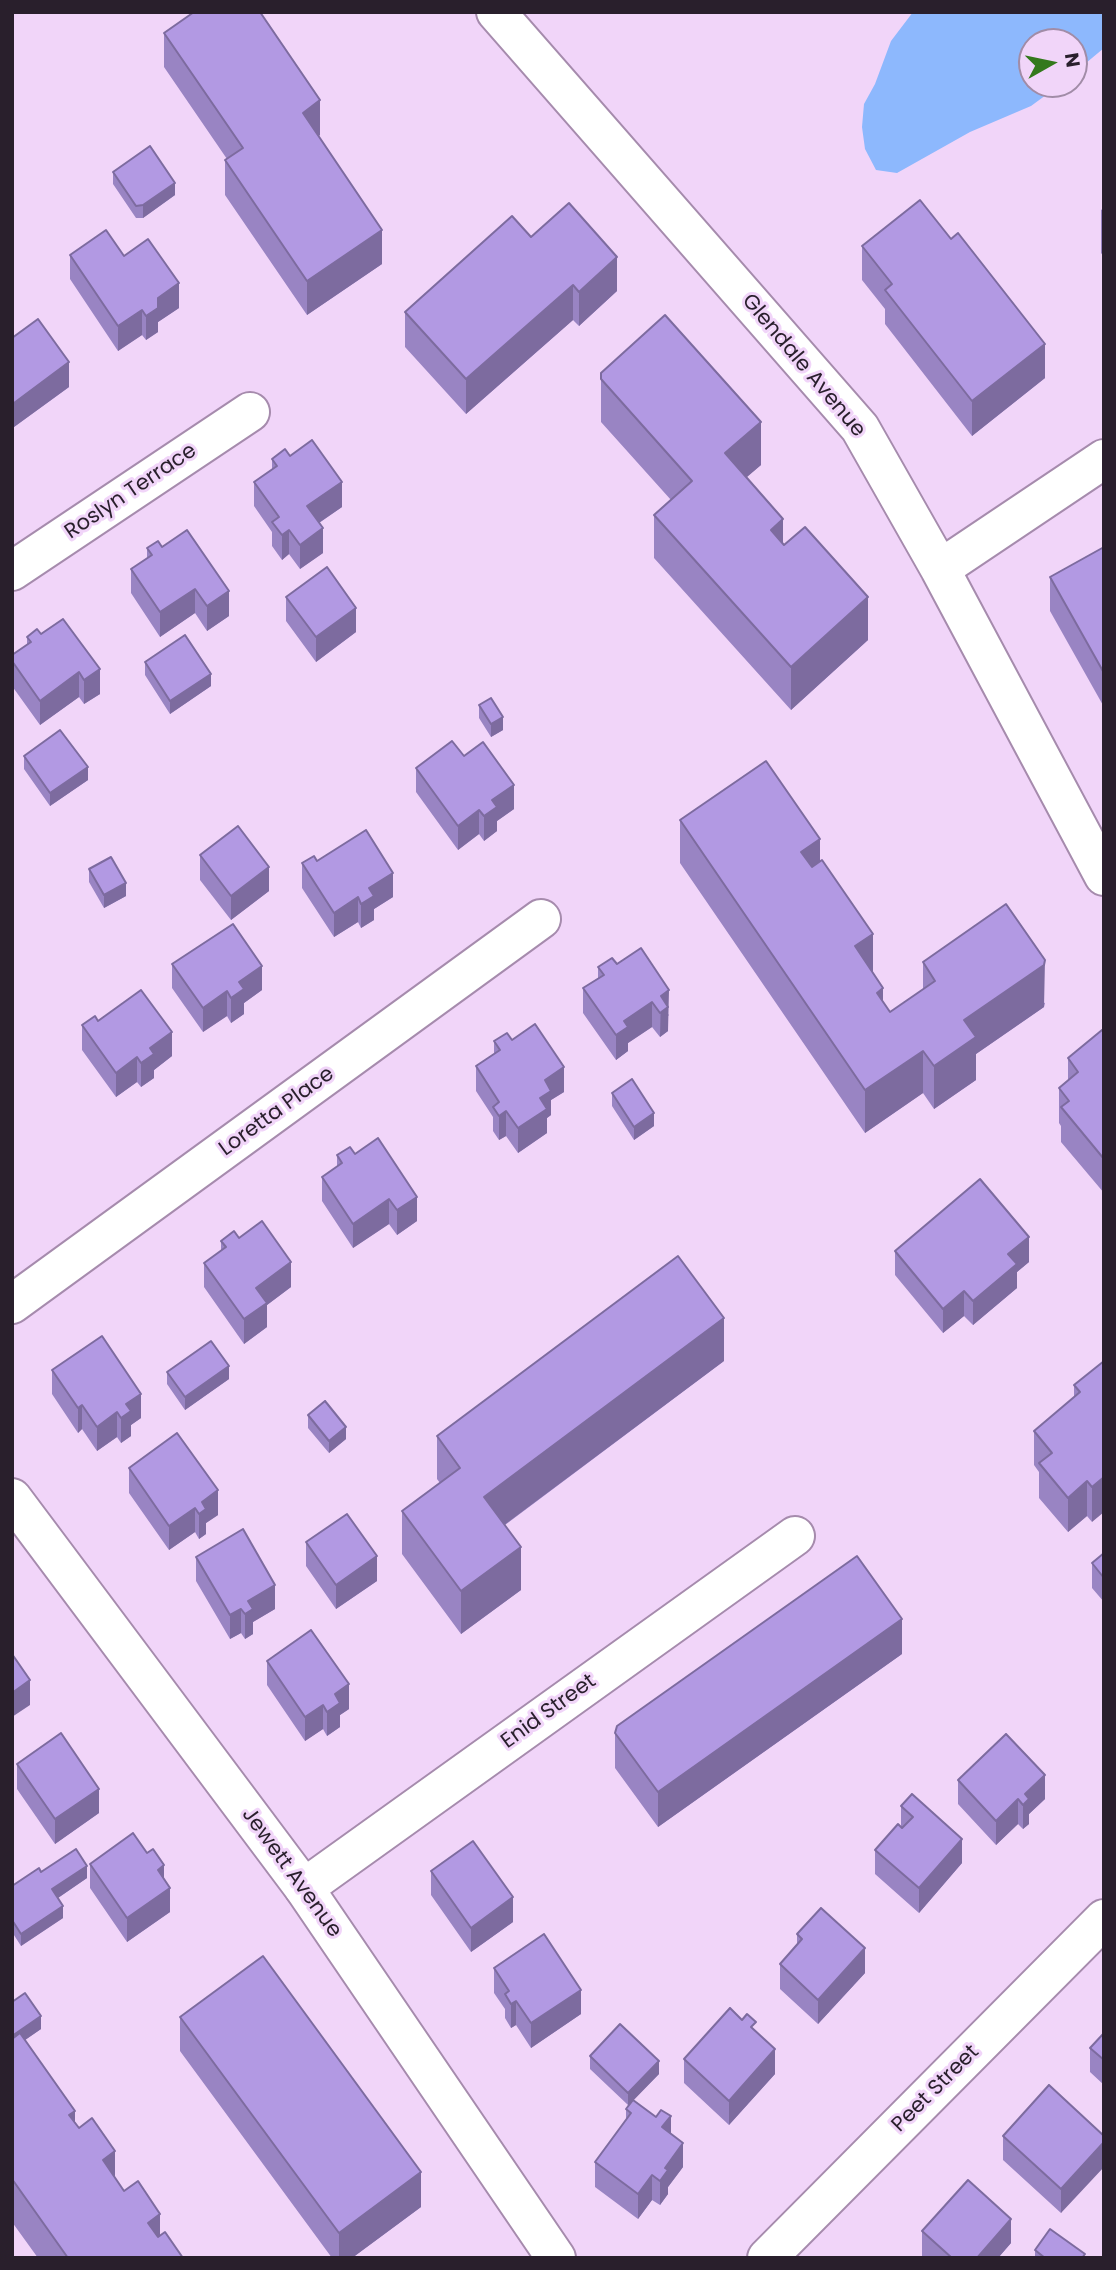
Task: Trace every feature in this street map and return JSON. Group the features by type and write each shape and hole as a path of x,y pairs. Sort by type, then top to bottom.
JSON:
{"street":[{"name":"Glendale Avenue","path":"496,12 860,428 940,569 1104,876"},
{"name":"Roslyn Terrace","path":"12,571 250,412"},
{"path":"940,569 1104,459"},
{"name":"Loretta Place","path":"12,1304 541,919"},
{"name":"Jewett Avenue","path":"12,1498 304,1888 556,2258"},
{"name":"Enid Street","path":"304,1888 794,1536"},
{"name":"Peet Street","path":"767,2258 1104,1919"}],"water":[{"path":"913,12 1104,12 1104,48 1088,61 1088,28 1018,28 1018,98 1042,98 1031,106 970,132 897,173 876,170 865,149 862,127 864,104 875,84 891,41"}],"building":[{"path":"194,12 260,12 320,100 303,113 382,230 307,281 225,160 243,148 164,33"},
{"path":"150,146 175,183 143,205 136,206 113,172"},
{"path":"920,200 951,239 958,233 1045,344 972,401 885,290 892,284 862,246"},
{"path":"569,203 617,257 579,292 573,285 466,379 405,312 512,216 531,237"},
{"path":"106,230 124,256 148,239 179,283 158,298 158,308 146,316 142,310 118,326 70,255"},
{"path":"665,315 761,422 725,453 783,519 771,530 784,545 805,527 868,597 791,667 654,515 692,481 601,379 601,373"},
{"path":"38,319 69,362 14,403 12,338"},
{"path":"312,440 342,482 307,506 323,528 300,545 289,530 282,535 272,522 279,517 254,482 277,466 272,459 285,449 290,456"},
{"path":"187,530 229,591 207,606 195,589 160,612 131,569 152,555 147,548 158,541 162,547"},
{"path":"1104,547 1104,673 1050,577"},
{"path":"327,567 356,608 316,637 286,597"},
{"path":"63,619 100,669 84,680 79,672 40,701 12,661 12,655 31,642 27,637 37,629 41,634"},
{"path":"185,635 211,674 170,701 145,662"},
{"path":"491,698 503,717 491,724 479,705"},
{"path":"60,730 88,767 50,793 24,756"},
{"path":"452,741 464,756 483,742 514,785 492,800 497,807 484,816 479,810 458,826 416,768"},
{"path":"766,761 820,839 801,852 812,867 822,860 873,934 855,946 883,988 877,993 890,1012 935,981 923,962 1006,904 1045,960 1044,965 964,1020 976,1037 934,1066 923,1051 865,1090 680,820"},
{"path":"238,826 269,867 231,896 200,855"},
{"path":"366,830 393,873 369,888 374,896 361,904 358,897 334,913 302,863 314,856 317,861"},
{"path":"111,857 126,883 104,895 89,869"},
{"path":"233,924 262,966 239,982 244,989 231,998 227,991 203,1008 172,964"},
{"path":"641,948 669,990 661,996 668,1007 660,1013 652,1002 624,1021 628,1027 616,1035 583,988 604,975 598,967 612,958 617,964"},
{"path":"141,990 172,1032 150,1048 154,1054 141,1063 137,1057 116,1073 82,1025 95,1016 98,1021"},
{"path":"535,1024 564,1067 545,1080 551,1091 540,1098 547,1109 518,1128 506,1111 499,1116 493,1107 499,1102 476,1066 500,1050 494,1041 507,1033 512,1040"},
{"path":"1102,1030 1104,1159 1061,1107 1069,1101 1059,1088 1078,1072 1068,1058"},
{"path":"632,1079 654,1113 634,1127 612,1093"},
{"path":"378,1138 417,1197 397,1210 389,1199 353,1224 322,1177 342,1163 337,1155 350,1147 355,1154"},
{"path":"980,1179 1029,1237 1008,1254 1017,1264 973,1301 964,1291 943,1309 895,1251"},
{"path":"262,1221 291,1262 256,1288 267,1303 244,1319 204,1263 226,1247 221,1241 234,1231 239,1238"},
{"path":"678,1256 724,1318 484,1497 521,1547 461,1591 402,1511 460,1468 437,1436"},
{"path":"102,1336 141,1394 126,1404 131,1411 121,1418 117,1412 97,1427 82,1405 78,1408 52,1370"},
{"path":"211,1341 229,1366 185,1397 167,1372"},
{"path":"1104,1361 1104,1477 1092,1487 1087,1481 1068,1498 1039,1463 1052,1453 1034,1431 1080,1392 1074,1385"},
{"path":"325,1401 346,1427 329,1441 308,1415"},
{"path":"177,1433 218,1490 202,1502 206,1509 199,1514 195,1508 169,1526 129,1468"},
{"path":"347,1514 377,1556 336,1585 306,1542"},
{"path":"243,1529 275,1585 248,1601 253,1609 245,1614 241,1609 230,1615 196,1557"},
{"path":"1104,1553 1104,1578 1092,1563"},
{"path":"857,1556 902,1619 658,1792 615,1733 617,1726"},
{"path":"311,1630 349,1684 335,1694 340,1703 327,1712 323,1705 305,1717 267,1661"},
{"path":"12,1654 30,1680 12,1693"},
{"path":"61,1733 99,1789 55,1819 17,1764"},
{"path":"1006,1734 1045,1775 1025,1794 1029,1799 1023,1805 1018,1799 996,1821 958,1780"},
{"path":"912,1794 962,1839 919,1888 875,1850 898,1824 902,1828 913,1817 901,1806"},
{"path":"133,1833 147,1853 153,1849 164,1865 158,1870 170,1888 127,1918 90,1864"},
{"path":"473,1841 513,1897 471,1928 431,1871"},
{"path":"76,1849 87,1866 52,1889 63,1906 21,1934 12,1920 12,1886 39,1868 41,1872"},
{"path":"821,1908 865,1948 818,2000 780,1964 802,1939 797,1934"},
{"path":"544,1934 581,1990 531,2023 516,2001 511,2004 505,1994 509,1991 494,1968"},
{"path":"263,1956 421,2172 339,2233 180,2017"},
{"path":"25,1993 41,2016 12,2036 12,2002"},
{"path":"730,2008 742,2020 747,2014 756,2022 751,2027 775,2049 729,2101 684,2059"},
{"path":"620,2024 659,2061 628,2093 590,2056"},
{"path":"20,2033 75,2111 69,2115 79,2128 92,2118 115,2151 103,2160 124,2191 138,2181 160,2214 148,2223 158,2237 165,2232 183,2258 68,2258 12,2179 12,2039"},
{"path":"1104,2033 1104,2060 1090,2048"},
{"path":"1049,2085 1104,2136 1104,2142 1061,2189 1003,2136"},
{"path":"633,2100 656,2117 661,2110 671,2116 662,2127 683,2143 665,2168 668,2170 660,2181 652,2175 638,2194 595,2162 631,2113 626,2109"},
{"path":"968,2180 1011,2219 977,2258 952,2258 922,2231"},
{"path":"1050,2229 1085,2254 1082,2258 1045,2258 1035,2250"}]}
